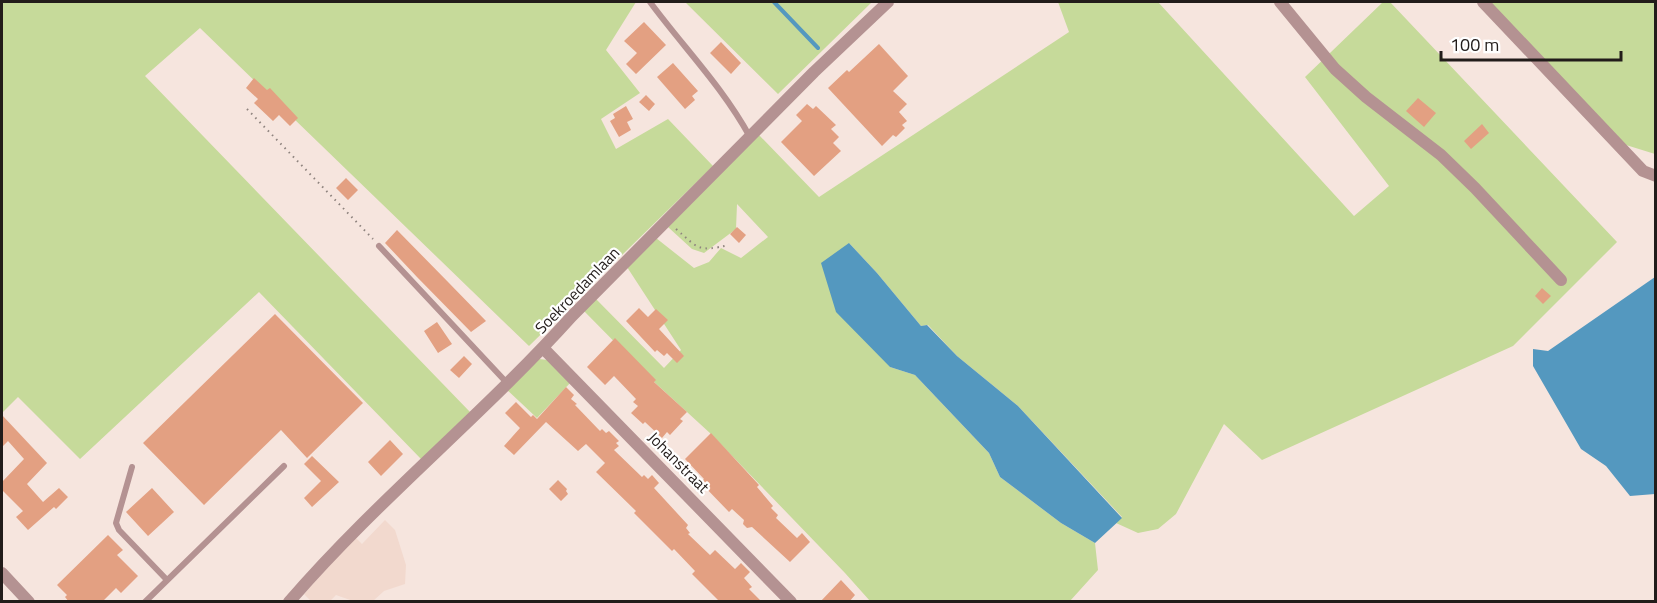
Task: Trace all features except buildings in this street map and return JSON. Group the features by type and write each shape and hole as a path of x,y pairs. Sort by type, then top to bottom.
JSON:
{"street":[{"name":"Soekroedamlaan","path":"290,602 371,515 468,424 750,137 888,2"},
{"path":"1280,2 1335,69 1366,97 1441,155 1561,280"},
{"path":"1483,2 1643,171 1656,176"},
{"name":"Johanstraat","path":"543,348 791,602"},
{"path":"2,573 29,602"}],"lane":[{"path":"650,2 723,92 750,137"},
{"path":"379,246 507,383"},
{"path":"145,602 284,466"},
{"path":"132,467 116,523 119,530 167,580"}],"path":[{"path":"247,109 379,246"},
{"path":"667,222 697,248 706,249 729,245"}],"shaded area":[{"path":"385,520 395,530 406,565 405,584 384,591 373,601 353,601 336,595 330,601 311,601 304,594 355,537 362,544"}],"green space":[{"path":"2,2 636,2 606,50 640,93 601,119 616,149 668,119 713,166 529,346 200,28 145,76 470,412 421,459 259,292 80,459 18,397 2,413"},
{"path":"685,2 872,2 778,94"},
{"path":"1058,2 1158,2 1354,216 1389,186 1305,77 1383,2 1390,2 1617,242 1513,346 1262,460 1224,424 1176,514 1158,529 1138,533 1116,523 1122,517 1018,406 957,356 928,325 921,326 849,243 890,367 915,375 989,453 1000,477 1061,523 1095,543 1098,570 1070,601 870,601 711,434 652,380 583,310 595,298 664,368 681,350 627,267 656,238 694,268 709,262 721,248 741,258 768,237 737,204 736,229 704,253 692,249 668,227 759,135 819,197 1069,32"},
{"path":"1490,2 1655,2 1655,154 1626,145"},
{"path":"539,359 548,360 571,382 537,418 506,389"}],"water":[{"path":"849,243 921,326 927,325 957,356 1018,406 1122,518 1095,543 1061,523 1000,477 989,453 915,375 890,367 836,312 821,263"},
{"path":"1655,277 1655,494 1630,496 1606,466 1581,449 1533,366 1533,349 1548,351"}],"waterway":[{"path":"774,2 818,48"}]}
